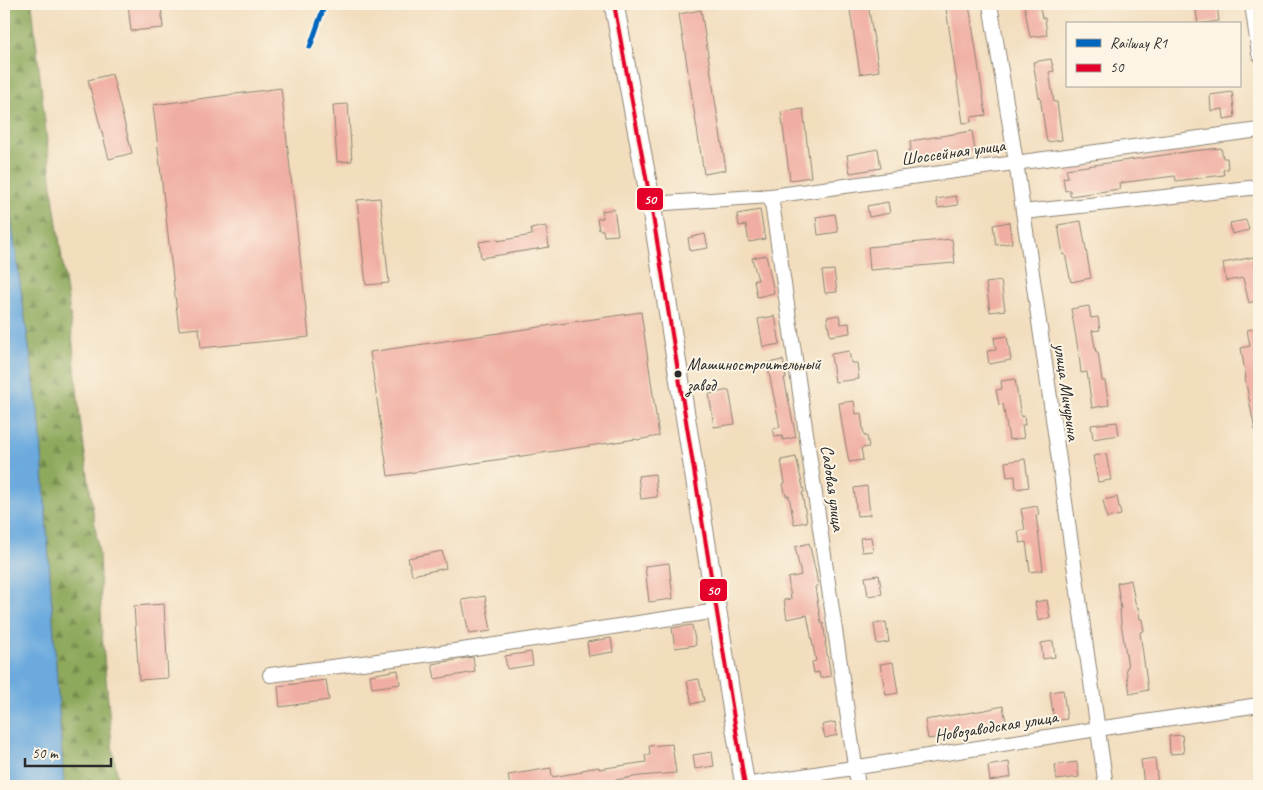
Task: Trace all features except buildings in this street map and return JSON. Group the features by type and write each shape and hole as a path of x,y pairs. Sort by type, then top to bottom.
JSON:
{"street":[{"path":"614,4 651,204 717,611 743,786"},
{"name":"улица Мичурина","path":"990,4 1016,162 1106,786"},
{"path":"1252,4 1259,54"},
{"name":"Шоссейная улица","path":"651,204 771,196 1259,130"},
{"path":"1023,212 1259,187"},
{"name":"Садовая улица","path":"771,196 858,786"},
{"path":"270,675 462,650 717,611"},
{"name":"Новозаводская улица","path":"743,786 1259,705"}],"green space":[{"path":"4,4 32,4 53,196 70,314 80,419 99,553 102,634 112,745 119,786 64,786 40,425 4,169"}],"water":[{"path":"4,169 40,425 64,786 4,786"}],"rail line":[{"name":"R1","path":"310,47 325,4"}],"transit line":[{"name":"50","path":"614,4 651,204 745,786"}],"place":[{"name":"Машиностроительный завод","path":"678,374"}]}
